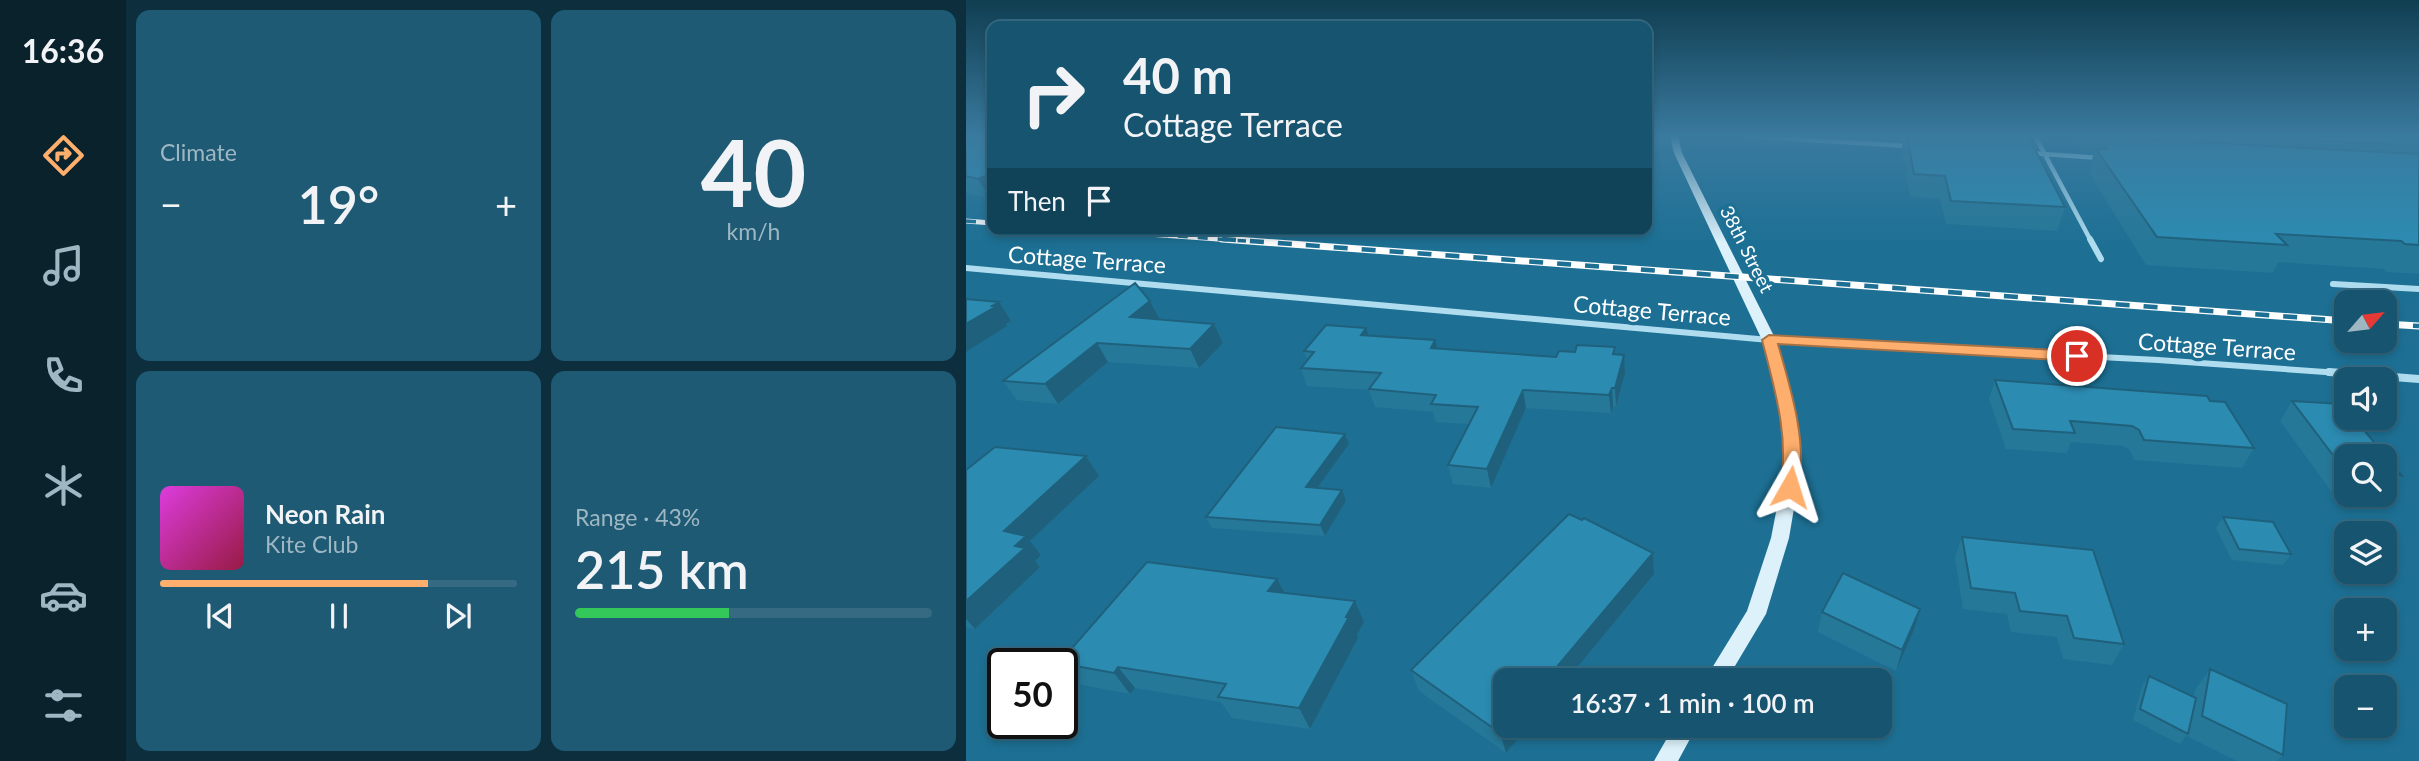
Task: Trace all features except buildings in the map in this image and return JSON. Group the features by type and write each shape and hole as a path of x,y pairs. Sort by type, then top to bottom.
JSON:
{"main road":[{"name":"38th Street","path":"1687,172 1769,340 1783,390 1794,461 1780,538 1756,614 1722,668"},
{"path":"1665,761 1679,738"}],"street":[{"path":"2054,172 2101,259"},
{"name":"Cottage Terrace","path":"966,268 1769,340 2158,360 2419,379"},
{"path":"2333,284 2419,289"}],"railway":[{"path":"966,221 987,223"},
{"path":"1162,235 1246,241"},
{"path":"1222,239 2334,320"},
{"path":"2398,325 2419,326"}],"route":[{"path":"1790,487 1794,461 1783,390 1769,340 2077,356"}]}
